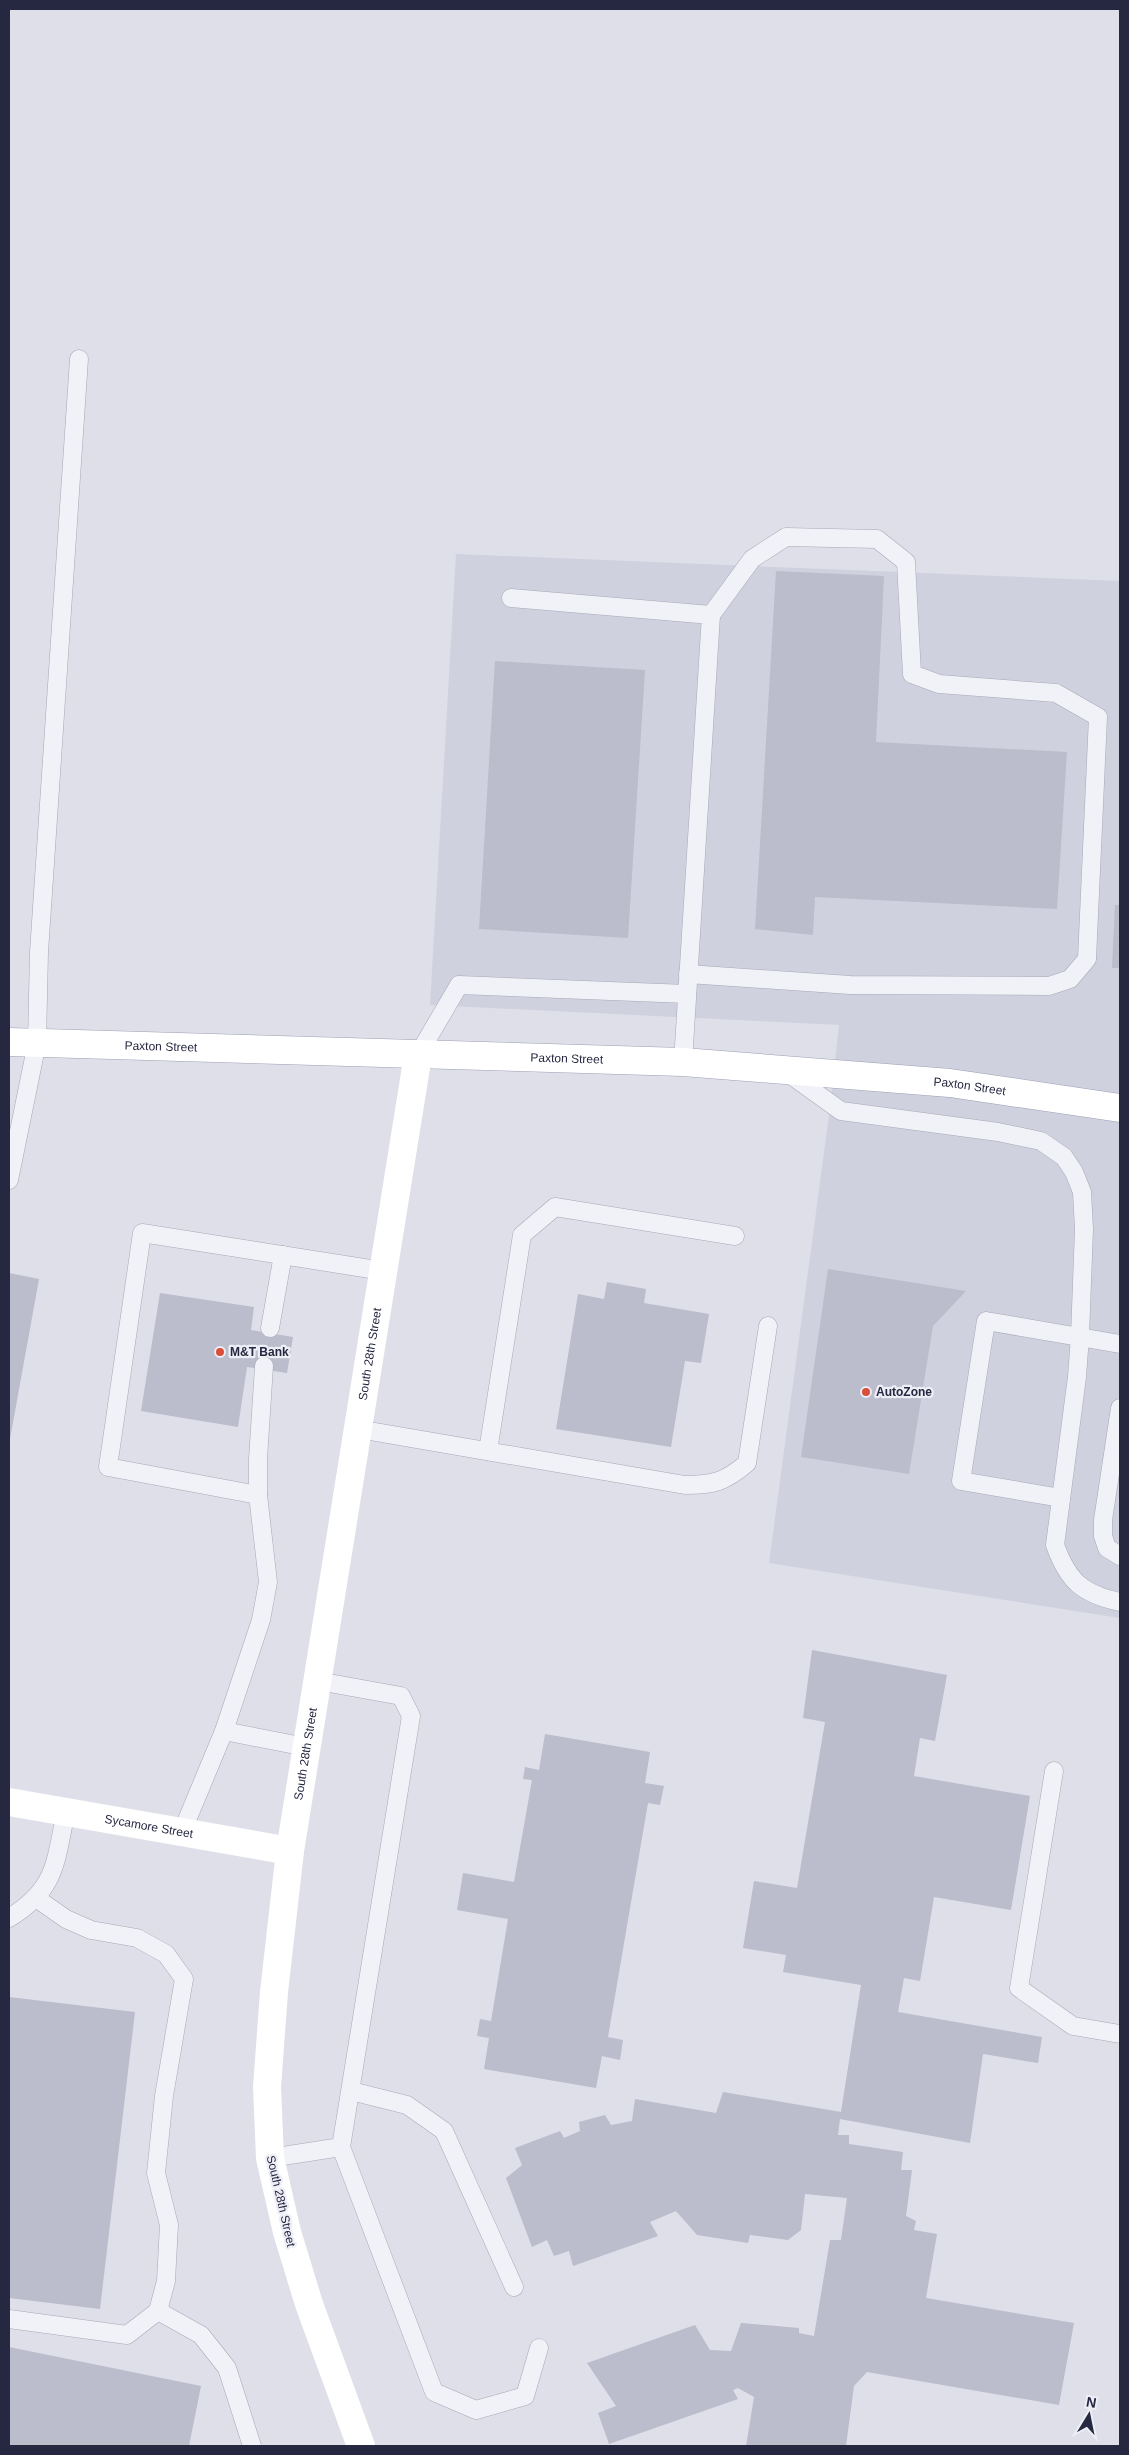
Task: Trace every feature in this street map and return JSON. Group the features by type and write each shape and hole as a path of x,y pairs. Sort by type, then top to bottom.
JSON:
{"main road":[{"name":"Paxton Street","path":"9,1042 682,1062 950,1083 1120,1108"},
{"name":"South 28th Street","path":"361,2446 309,2304 287,2232 270,2158 266,2087 274,1992 290,1851 418,1055"},
{"name":"Sycamore Street","path":"9,1802 290,1851"}],"lane":[{"path":"9,1180 36,1043 39,952 79,359"},
{"path":"682,1062 712,614 752,559 786,537 877,539 906,562 912,674 939,684 1056,693 1098,718 1088,959 1070,979 1049,986 850,985 688,974"},
{"path":"511,598 712,614"},
{"path":"418,1055 459,985 687,994"},
{"path":"784,1069 841,1110 998,1132 1041,1141 1064,1157 1082,1192 1084,1229 1077,1377 1055,1545 1064,1568 1081,1587 1104,1598 1120,1602"},
{"path":"488,1451 522,1235 555,1207 735,1236"},
{"path":"258,1495 108,1468 142,1233 383,1271"},
{"path":"270,1328 283,1255"},
{"path":"1061,1498 961,1481 986,1321 1120,1344"},
{"path":"358,1429 685,1485 708,1485 730,1478 747,1463 768,1326"},
{"path":"182,1832 224,1730 261,1620 268,1582 258,1495 258,1459 264,1366"},
{"path":"1120,1408 1102,1536 1107,1548 1120,1556"},
{"path":"318,1681 401,1696 411,1716 341,2147 434,2392 476,2410 524,2396 539,2348"},
{"path":"224,1730 306,1747"},
{"path":"1054,1770 1019,1988 1073,2026 1120,2034"},
{"path":"9,1918 36,1898 52,1875 66,1812"},
{"path":"9,2320 127,2335 158,2311 166,2280 169,2225 156,2173 164,2096 184,1979 166,1954 137,1938 91,1930 66,1919 36,1898"},
{"path":"351,2091 407,2105 444,2131 514,2287"},
{"path":"270,2158 341,2147"},
{"path":"158,2311 201,2334 226,2368 252,2446"}],"shaded area":[{"path":"456,554 1120,581 1120,1618 769,1563 829,1115 839,1025 430,1005"}],"building":[{"path":"776,571 884,576 876,742 1067,752 1057,909 815,897 813,935 755,929"},
{"path":"495,661 645,670 628,938 479,929"},
{"path":"1115,905 1120,905 1120,968 1112,968"},
{"name":"AutoZone","path":"828,1269 966,1291 933,1326 909,1474 801,1457"},
{"path":"9,1273 39,1279 10,1439 9,1439"},
{"path":"607,1282 646,1289 644,1303 709,1314 701,1363 685,1361 671,1447 556,1429 578,1294 604,1299"},
{"name":"M&T Bank","path":"160,1293 254,1307 251,1330 293,1337 287,1373 247,1367 238,1427 141,1411"},
{"path":"812,1650 947,1675 935,1741 920,1738 914,1776 1030,1796 1011,1910 934,1897 920,1981 904,1978 898,2012 1042,2037 1038,2063 983,2054 970,2143 840,2119 838,2135 849,2135 849,2144 903,2152 901,2170 912,2170 906,2216 916,2221 914,2230 937,2234 926,2298 1074,2323 1059,2405 867,2372 854,2386 846,2446 746,2446 754,2397 738,2388 733,2390 738,2399 609,2444 598,2413 616,2406 587,2363 695,2325 710,2350 731,2351 741,2323 799,2328 799,2333 814,2336 830,2240 841,2240 847,2198 805,2194 801,2230 788,2240 750,2235 748,2243 697,2235 676,2211 650,2222 658,2236 573,2266 569,2251 554,2256 547,2240 532,2247 506,2178 522,2165 515,2148 560,2131 564,2138 580,2131 579,2122 605,2115 611,2125 632,2121 635,2099 716,2113 723,2092 841,2112 861,1985 783,1972 786,1955 743,1948 754,1881 797,1888 825,1722 803,1718"},
{"path":"545,1734 650,1752 645,1783 664,1786 660,1805 648,1803 608,2037 623,2040 620,2060 602,2056 596,2088 484,2069 489,2038 477,2036 480,2019 491,2021 508,1919 457,1910 463,1873 514,1882 532,1780 523,1779 525,1767 539,1770"},
{"path":"9,1997 135,2012 100,2309 9,2298"},
{"path":"9,2347 201,2386 189,2446 9,2446"}],"place":[{"name":"M&T Bank","path":"220,1352"},
{"name":"AutoZone","path":"866,1392"}]}
